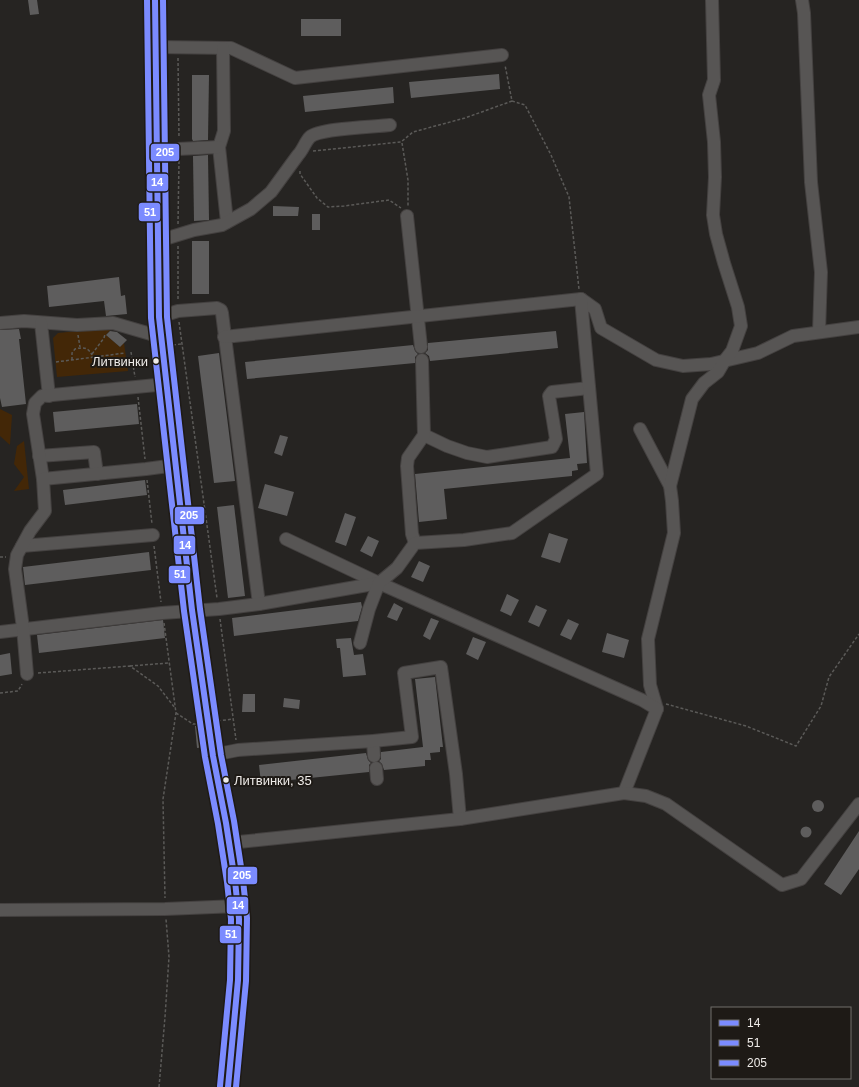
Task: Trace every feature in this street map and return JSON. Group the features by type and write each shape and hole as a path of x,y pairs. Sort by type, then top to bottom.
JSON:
{"street":[{"path":"155,0 159,317 164,341 167,384 192,610 213,755 229,843 238,906 238,980 228,1087"},
{"path":"670,486 692,399 704,382 718,372 732,351 741,326 733,288 716,234 713,215 715,177 714,142 709,95 714,80 712,0"},
{"path":"802,0 804,13 811,182 821,272 819,332"},
{"path":"156,47 231,48 295,78 502,55"},
{"path":"223,48 224,131 219,147 227,222"},
{"path":"158,241 194,230 222,225 251,209 270,192 310,137 322,132 390,125"},
{"path":"157,150 219,147"},
{"path":"406,216 421,347"},
{"path":"415,543 464,540 502,536 512,533 594,477 597,471 580,299"},
{"path":"224,337 580,299 595,309 601,328 656,360 683,366 711,364 758,353 793,336 859,327"},
{"path":"159,317 178,311 217,308 221,310 259,604"},
{"path":"0,323 24,321 77,326 113,323 164,341"},
{"path":"40,323 49,396"},
{"path":"415,543 412,534 407,466 408,458 424,435 422,360"},
{"path":"27,674 23,628 15,569 17,555 44,511 43,479 33,414 35,403 42,396 167,384"},
{"path":"424,435 447,446 467,453 487,457 552,447 556,439 549,396 552,392 589,388"},
{"path":"624,793 657,709 650,685 648,639 674,533 670,486 640,429"},
{"path":"39,456 94,452 97,474"},
{"path":"43,479 176,465"},
{"path":"22,546 153,534"},
{"path":"286,539 379,583 642,700 657,709"},
{"path":"360,643 369,609 379,583 397,568 415,543"},
{"path":"0,632 23,628 259,604 379,583"},
{"path":"213,755 238,750 373,741 412,736 404,673 441,667 456,774 460,819"},
{"path":"373,741 376,767"},
{"path":"229,843 460,819 624,793 646,796 666,804 782,885 801,879 859,804"},
{"path":"0,910 165,909 238,906"}],"path":[{"path":"178,48 178,311 181,344 199,462 238,750"},
{"path":"502,55 512,101"},
{"path":"406,216 400,207 389,200 328,207 318,198 300,174 299,153 401,142 413,132 465,118 512,101 525,105 569,197 580,299"},
{"path":"401,142 408,180 408,203 406,216"},
{"path":"92,354 113,323"},
{"path":"77,326 80,348"},
{"path":"164,341 181,344"},
{"path":"72,360 72,353 76,349 80,348 89,350 93,357"},
{"path":"131,352 162,613 176,713 163,798 165,909 169,957 159,1087"},
{"path":"45,363 126,353"},
{"path":"657,709 667,704 746,726 796,746 821,706 829,677 859,634"},
{"path":"0,693 18,691 27,674 169,663"},
{"path":"130,666 158,686 175,708"},
{"path":"176,713 193,724 198,724"},
{"path":"216,721 233,718"}],"shaded area":[{"path":"112,328 106,335 120,347 124,343 128,371 57,377 53,338 58,333"},
{"path":"0,409 12,415 10,445 0,436"},
{"path":"24,441 29,489 14,491 24,477 14,464 17,446"}],"building":[{"path":"28,0 37,0 39,14 30,15"},
{"path":"301,19 341,19 341,36 301,36"},
{"path":"499,74 500,89 411,98 409,82"},
{"path":"192,75 209,75 208,140 193,141 192,139"},
{"path":"393,87 394,103 305,112 303,96"},
{"path":"208,155 209,220 194,221 193,156"},
{"path":"273,206 299,207 298,216 273,216"},
{"path":"312,214 320,214 320,230 312,230"},
{"path":"192,241 209,241 209,294 192,294"},
{"path":"119,277 121,296 125,295 127,314 106,316 104,301 49,307 47,286"},
{"path":"19,329 26,404 2,407 0,398 0,330"},
{"path":"110,331 117,332 127,340 120,347 106,335"},
{"path":"556,331 558,348 430,361 429,356 425,353 428,350 428,343"},
{"path":"413,345 418,354 415,357 415,363 247,379 245,362"},
{"path":"219,353 235,481 214,483 198,356"},
{"path":"137,404 139,424 55,432 53,412"},
{"path":"584,412 587,463 577,464 578,470 572,471 572,476 444,489 447,519 419,522 415,474 570,458 565,414"},
{"path":"280,435 288,437 282,456 274,453"},
{"path":"145,480 147,495 65,505 63,490"},
{"path":"265,484 294,492 287,516 258,508"},
{"path":"234,505 245,596 228,598 217,507"},
{"path":"345,513 356,517 346,546 335,542"},
{"path":"549,533 568,539 560,563 541,557"},
{"path":"368,536 379,541 372,557 360,551"},
{"path":"149,552 151,570 25,585 23,567"},
{"path":"419,561 430,566 423,582 411,577"},
{"path":"507,594 519,600 511,616 500,611"},
{"path":"361,602 362,607 358,621 234,636 232,618"},
{"path":"394,603 403,608 397,621 387,617"},
{"path":"536,605 547,610 539,627 528,622"},
{"path":"431,618 439,621 430,640 423,636"},
{"path":"568,619 579,624 571,640 560,635"},
{"path":"163,620 165,638 39,653 37,635"},
{"path":"607,633 629,640 624,658 602,652"},
{"path":"473,637 486,642 478,660 466,654"},
{"path":"351,638 354,655 363,654 366,675 343,677 340,648 337,648 336,639"},
{"path":"10,653 12,674 0,676 0,655"},
{"path":"435,677 443,747 440,747 440,752 430,753 431,760 425,760 425,766 384,770 379,761 381,759 381,752 423,747 415,679"},
{"path":"243,694 255,694 255,712 242,712"},
{"path":"284,698 300,700 299,709 283,707"},
{"path":"195,726 201,726 204,747 197,748"},
{"path":"366,753 368,760 371,763 369,765 369,772 261,783 259,765"},
{"path":"818,800 822,802 824,806 822,810 818,812 814,810 812,806 814,802"},
{"path":"806,826 810,828 812,832 810,836 806,838 802,836 800,832 802,828"},
{"path":"859,831 859,869 841,895 824,884"}],"transit line":[{"name":"51","path":"147,0 151,318 184,611 205,757 227,882 231,919 230,980 220,1086"},
{"name":"14","path":"155,0 159,317 192,610 213,756 235,881 239,919 238,980 228,1087"},
{"name":"205","path":"163,0 167,317 200,609 221,755 234,821 243,880 247,918 246,981 236,1087"}],"place":[{"name":"Литвинки","path":"156,361"},
{"name":"Литвинки, 35","path":"226,780"}]}
